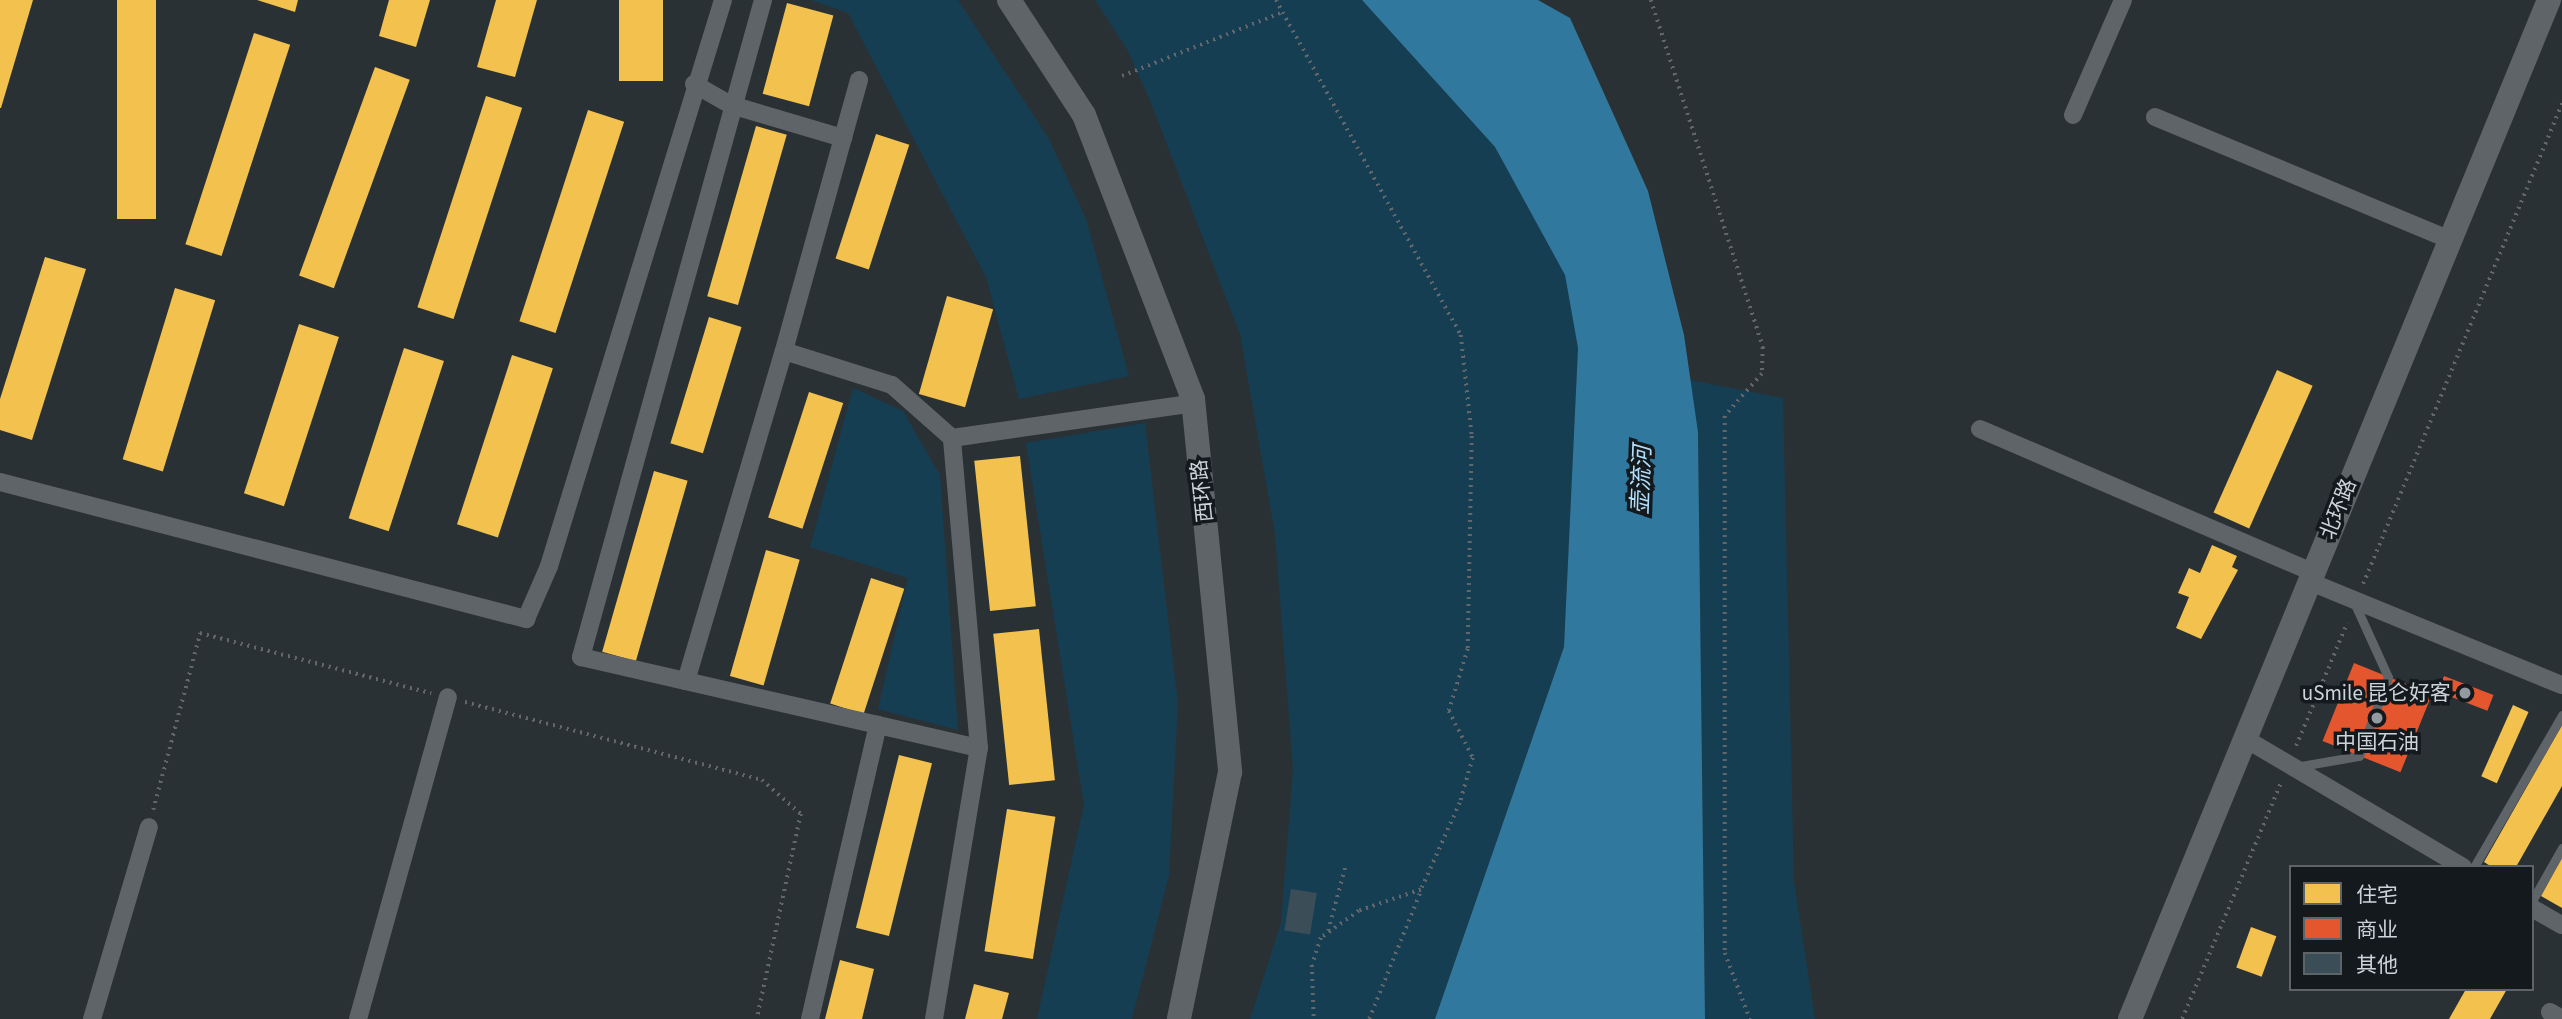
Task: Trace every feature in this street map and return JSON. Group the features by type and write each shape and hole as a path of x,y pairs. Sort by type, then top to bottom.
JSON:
{"main road":[{"name":"西环路","path":"1009,0 1084,115 1194,403 1230,772 1179,1019"},
{"name":"北环路","path":"2130,1019 2549,0"}],"street":[{"path":"0,482 526,619 549,566 694,84 723,0"},
{"path":"763,0 731,105 581,657 979,748"},
{"path":"2073,115 2123,0"},
{"path":"686,681 784,351 859,80"},
{"path":"694,84 731,105 843,138"},
{"path":"2155,117 2449,240"},
{"path":"784,351 892,385 952,438 979,748 934,1019"},
{"path":"952,438 1194,403"},
{"path":"1980,429 2310,576 2354,601 2562,685"},
{"path":"358,1019 448,697"},
{"path":"810,1019 878,725"},
{"path":"2244,738 2460,865"},
{"path":"92,1019 149,827"},
{"path":"2534,909 2562,925"}],"lane":[{"path":"2291,765 2359,756 2388,677 2354,601"},
{"path":"2475,865 2562,715"},
{"path":"2534,897 2562,848"}],"path":[{"path":"1276,0 1461,335 1472,436 1468,649 1449,712 1473,758 1461,803 1421,890 1369,1019"},
{"path":"1651,0 1763,348 1762,374 1725,416 1725,953 1750,1019"},
{"path":"1122,76 1283,12"},
{"path":"2182,1019 2291,765 2354,601 2562,103"},
{"path":"149,827 200,633 762,780 801,814 757,1019"},
{"path":"1314,1019 1312,965 1328,933 1345,867"},
{"path":"1328,933 1359,911 1421,890"}],"shaded area":[{"path":"811,0 958,0 1049,139 1086,219 1129,376 1019,399 986,277 848,13"},
{"path":"1095,0 1362,0 1495,147 1565,275 1578,348 1564,647 1435,1019 1250,1019 1281,923 1293,770 1275,534 1240,334 1151,103 1128,51"},
{"path":"1690,380 1783,398 1794,882 1815,1019 1705,1019 1698,432"},
{"path":"853,388 903,411 940,475 958,730 878,709 908,578 810,547"},
{"path":"1145,423 1178,703 1169,875 1132,1019 1037,1019 1084,805 1026,443"}],"water":[{"name":"壶流河","path":"1362,0 1538,0 1570,18 1648,191 1684,335 1698,432 1705,1019 1435,1019 1564,647 1578,348 1565,275 1495,147"}],"building: 住宅":[{"path":"0,0 33,0 1,108 0,108"},
{"path":"117,0 156,0 156,219 117,219"},
{"path":"257,0 298,0 295,12"},
{"path":"389,0 430,0 416,47 379,36"},
{"path":"496,0 537,0 515,77 477,67"},
{"path":"619,0 663,0 663,81 619,81"},
{"path":"787,3 833,15 809,106 763,94"},
{"path":"254,33 290,45 222,256 185,244"},
{"path":"375,67 410,80 334,288 299,276"},
{"path":"486,96 522,108 454,319 417,307"},
{"path":"588,110 624,122 556,333 519,321"},
{"path":"756,126 787,135 738,305 707,296"},
{"path":"876,134 909,145 869,269 836,259"},
{"path":"45,257 86,269 32,440 0,430 0,399"},
{"path":"175,288 215,300 163,471 123,459"},
{"path":"947,296 993,309 965,407 919,394"},
{"path":"709,317 742,327 703,453 670,443"},
{"path":"299,324 339,337 284,506 244,493"},
{"path":"404,348 444,361 389,531 349,518"},
{"path":"512,355 553,368 498,538 457,524"},
{"path":"2277,370 2313,386 2249,528 2214,513"},
{"path":"809,392 843,403 802,529 768,518"},
{"path":"1020,456 1036,606 990,611 974,461"},
{"path":"654,471 688,481 636,661 602,652"},
{"path":"2212,545 2237,556 2232,567 2238,570 2201,639 2176,628 2189,597 2178,593 2189,568 2200,573"},
{"path":"766,550 800,560 764,686 730,676"},
{"path":"871,578 904,589 863,714 830,704"},
{"path":"1039,629 1055,780 1009,785 993,634"},
{"path":"2513,705 2529,712 2497,783 2481,776"},
{"path":"2562,725 2562,786 2517,865 2489,865 2484,862"},
{"path":"899,755 932,763 889,936 856,928"},
{"path":"1007,809 1055,817 1033,959 984,951"},
{"path":"2562,857 2562,908 2541,896"},
{"path":"2251,927 2276,936 2262,977 2236,967"},
{"path":"840,960 874,969 862,1019 825,1019"},
{"path":"974,984 1009,993 1002,1019 965,1019"},
{"path":"2465,991 2506,991 2490,1019 2449,1019"}],"building: 商业":[{"name":"中国石油","path":"2354,663 2432,694 2400,772 2323,741"},
{"name":"uSmile 昆仑好客","path":"2444,676 2493,695 2487,711 2438,692"}],"building: 其他":[{"path":"1291,889 1317,893 1310,935 1284,930"}],"place":[{"name":"uSmile 昆仑好客","path":"2465,693"},
{"name":"中国石油","path":"2377,718"}]}
